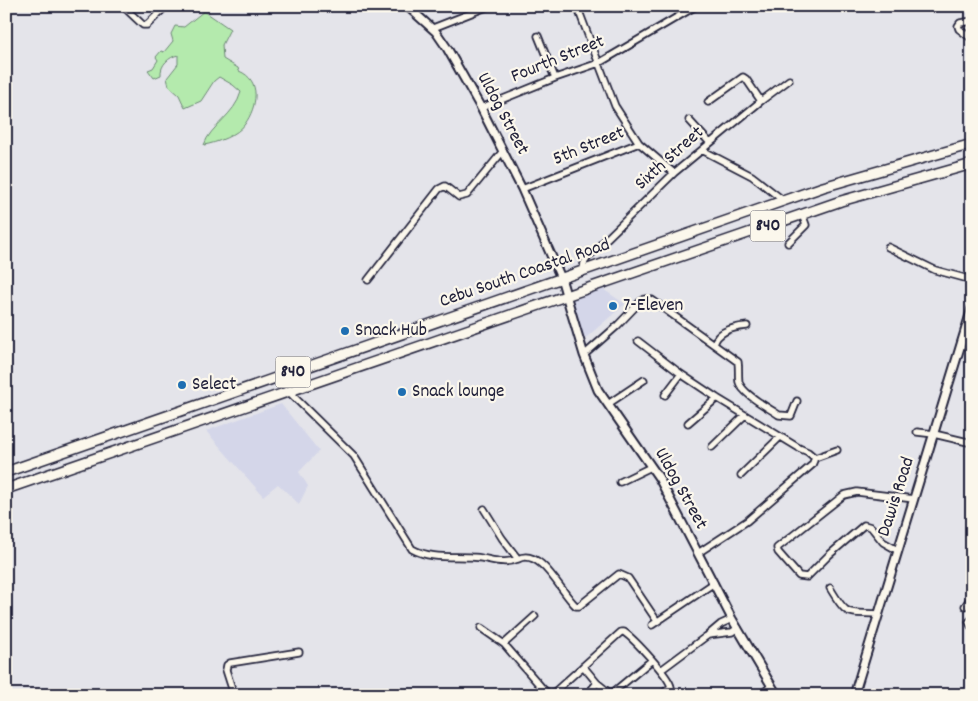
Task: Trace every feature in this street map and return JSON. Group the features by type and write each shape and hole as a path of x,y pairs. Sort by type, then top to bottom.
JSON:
{"highway":[{"name":"Cebu South Coastal Road","path":"6,472 834,184 972,144"},
{"name":"Cebu South Coastal Road","path":"6,489 840,201 972,164"}],"street":[{"path":"125,8 143,25 147,25 166,6"},
{"name":"Uldog Street","path":"407,6 433,28 447,48 481,108 522,189 561,278 584,355 598,390 659,478 732,619 777,695"},
{"path":"433,28 489,6"},
{"path":"577,6 615,106 639,143 674,173"},
{"name":"Fourth Street","path":"481,108 555,78 599,63 696,6"},
{"path":"972,20 960,23 958,26 972,40"},
{"path":"538,36 555,78"},
{"path":"708,102 743,77 761,101"},
{"name":"Sixth Street","path":"583,271 584,263 588,257 674,173 789,80"},
{"path":"689,120 710,143"},
{"name":"5th Street","path":"522,189 639,143"},
{"path":"702,150 752,176 784,201"},
{"path":"368,280 439,189 445,186 459,197 467,196 503,151"},
{"path":"788,243 806,225 802,214"},
{"path":"888,247 935,270 972,280"},
{"path":"584,355 640,303 646,299 652,300 738,362 739,381 742,388 771,410 779,415 790,416 797,402"},
{"name":"Dawis Road","path":"854,695 884,602 897,550 972,308"},
{"path":"714,344 719,336 730,329 747,326"},
{"path":"638,341 681,374 717,398 815,458"},
{"path":"665,395 681,374"},
{"path":"608,404 644,380"},
{"path":"289,392 354,456 412,549 420,554 456,558 471,557 500,562 510,562 522,556 531,556 541,563 576,606 580,606 619,574 623,575 628,578 654,623 714,583"},
{"path":"688,423 717,398"},
{"path":"712,447 745,415"},
{"path":"917,432 972,443"},
{"path":"741,475 780,437"},
{"path":"698,553 746,521 812,465 815,458 837,450"},
{"path":"620,482 651,467"},
{"path":"897,550 883,542 871,527 864,525 807,577 799,576 778,552 778,548 780,544 844,495 856,492 914,499"},
{"path":"484,509 518,559"},
{"path":"830,588 842,608 848,612 879,614"},
{"path":"965,606 972,596"},
{"path":"504,644 535,616"},
{"path":"661,670 708,636 720,624 732,619"},
{"path":"972,619 969,622 972,628"},
{"path":"481,628 504,644 543,689 551,695 622,632 626,633 661,670 671,684 671,687 661,695"},
{"path":"708,636 732,632 738,628"},
{"path":"234,695 226,670 227,665 230,663 299,652"},
{"path":"583,666 597,683 611,694 652,660"},
{"path":"587,695 597,683"},
{"path":"761,695 771,686"},
{"path":"538,695 543,689"}],"shaded area":[{"path":"600,287 625,304 581,342 571,307 572,302 575,296"},
{"path":"281,404 319,451 299,472 308,486 299,504 278,484 263,496 206,431"}],"green space":[{"path":"204,11 230,29 222,45 223,59 246,75 254,87 255,94 252,110 242,128 226,138 204,145 211,132 234,107 241,92 219,77 214,81 201,101 185,108 179,95 169,86 167,78 178,64 178,55 166,62 162,68 161,75 154,78 148,70 153,68 158,60 156,57 161,51 164,52 173,41 171,34 175,26 184,27"}],"place":[{"name":"7-Eleven","path":"613,306"},
{"name":"Snack Hub","path":"345,331"},
{"name":"Select","path":"182,385"},
{"name":"Snack lounge","path":"402,392"}]}
